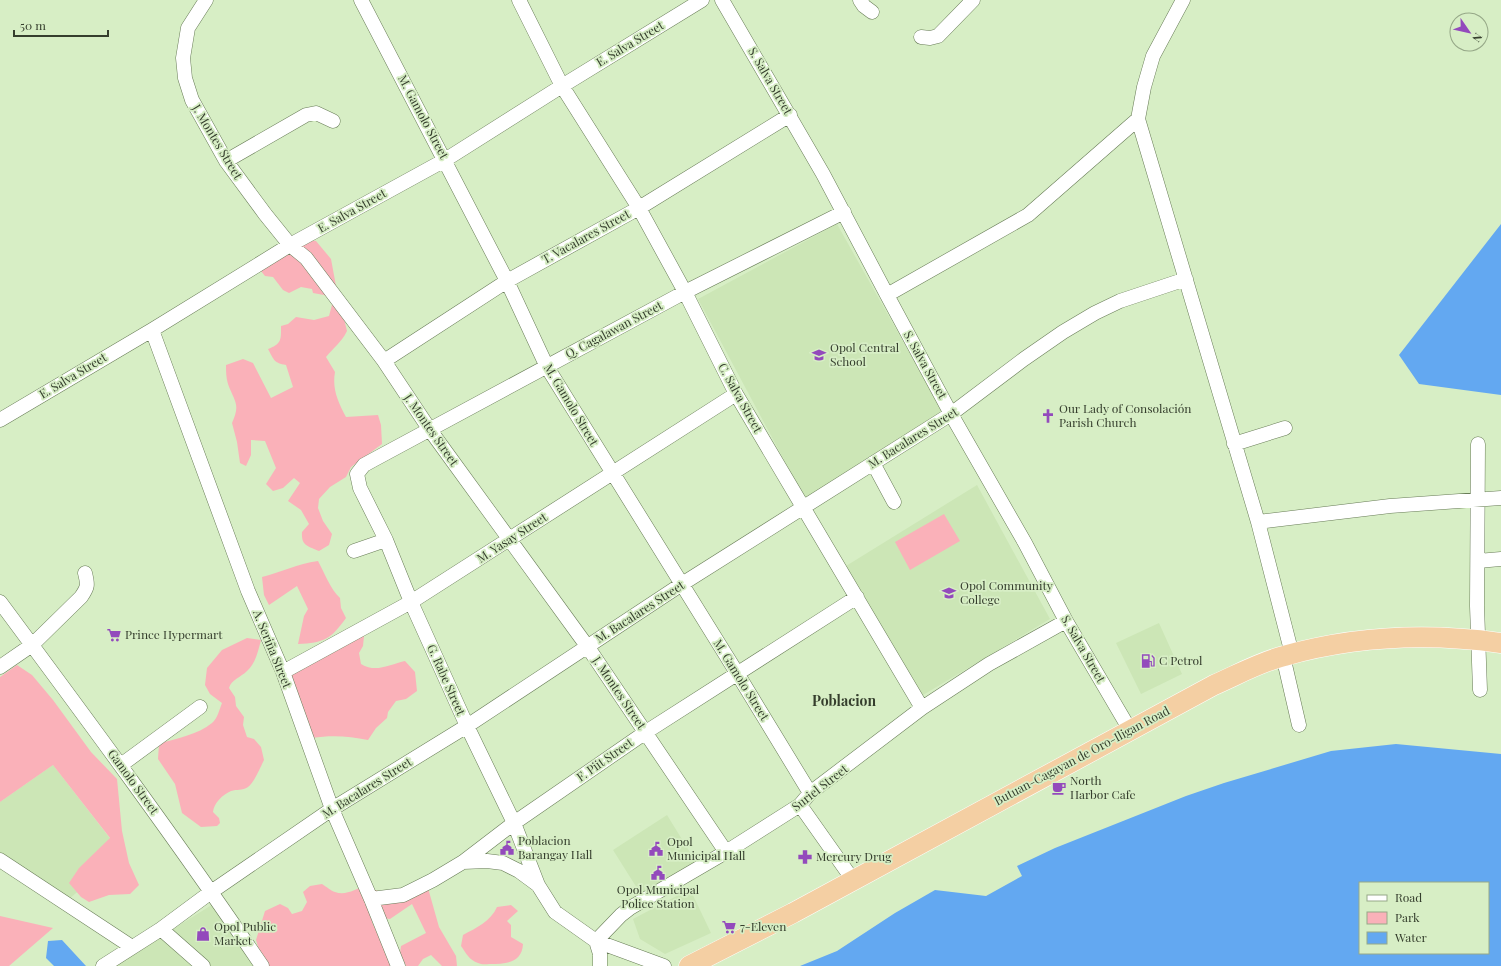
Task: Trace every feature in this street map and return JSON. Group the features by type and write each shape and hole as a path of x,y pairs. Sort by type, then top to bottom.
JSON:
{"highway":[{"name":"Butuan-Cagayan de Oro-Iligan Road","path":"694,965 1214,685 1288,655 1335,644 1400,637 1478,640 1501,643"}],"street":[{"name":"J. Montes Street","path":"206,0 188,28 183,58 192,100 226,161 290,245 306,258 384,361 430,430 587,646 726,852"},
{"name":"M. Gamolo Street","path":"361,0 507,281 547,367 810,793"},
{"name":"C. Salva Street","path":"519,0 562,86 639,208 685,292 736,394 804,506 922,708"},
{"name":"E. Salva Street","path":"0,420 152,330 290,245 445,160 702,0"},
{"name":"S. Salva Street","path":"722,0 790,115 844,212 887,296 1025,543 1066,621 1130,730"},
{"path":"860,0 864,6 872,12"},
{"path":"921,37 930,38 938,36 973,0"},
{"path":"1183,0 1153,56 1138,118 1258,522 1288,655 1299,725"},
{"path":"226,161 306,115 316,114 333,121"},
{"name":"T. Vacalares Street","path":"384,361 507,281 639,208 790,115"},
{"path":"887,296 1028,215 1138,118"},
{"name":"Q. Cagalawan Street","path":"357,474 364,465 685,292 844,212"},
{"name":"M. Bacalares Street","path":"103,966 161,929 332,809 467,726 682,584 952,414 1024,359 1063,332 1095,313 1120,301 1186,279"},
{"name":"A. Seriña Street","path":"152,330 248,591 283,672 332,809 398,966"},
{"name":"M. Yasay Street","path":"283,672 412,602 736,394"},
{"path":"1234,444 1285,428"},
{"path":"1478,444 1478,640 1480,690"},
{"path":"873,463 894,502"},
{"name":"G. Rabe Street","path":"357,474 360,488 386,540 467,726 514,823 538,885 555,912 596,941 664,966"},
{"path":"1258,522 1390,506 1501,498"},
{"path":"354,551 386,540"},
{"path":"1478,561 1501,559"},
{"path":"0,667 32,645 70,609 87,589 85,573"},
{"name":"F. Piit Street","path":"371,899 403,895 433,880 463,862 514,823 646,732 857,597"},
{"name":"Gamolo Street","path":"0,602 121,765 212,892 262,966"},
{"name":"Suriel Street","path":"596,941 621,915 630,908 726,852 800,805 810,793 922,708 989,664 1066,621"},
{"path":"121,765 200,707"},
{"path":"800,805 852,880"},
{"path":"0,860 132,947"},
{"name":"G. Rabe Street","path":"463,862 487,861 503,863 519,871 538,885"},
{"path":"161,929 203,966"},
{"path":"596,941 600,954 600,966"}],"shaded area":[{"name":"Opol Central School","path":"837,224 942,411 806,501 698,299"},
{"name":"Opol Community College","path":"977,485 1050,619 923,695 846,566"},
{"path":"1159,623 1182,674 1141,694 1116,643"},
{"path":"53,765 122,854 69,899 0,856 0,802"},
{"path":"667,815 696,862 642,896 613,850"},
{"path":"690,889 711,933 665,954 640,939 633,919"},
{"name":"Opol Public Market","path":"218,901 261,966 114,966"}],"green space":[{"path":"307,240 316,241 331,259 347,331 340,342 326,357 335,372 334,384 338,401 346,417 378,415 381,425 382,444 351,467 346,477 330,487 319,499 318,508 323,521 332,534 329,545 319,551 304,543 302,532 309,524 301,510 288,501 300,483 294,478 283,488 273,491 266,484 276,468 265,441 251,440 251,455 246,466 240,463 232,423 235,417 236,403 228,384 226,372 226,365 243,359 253,363 271,398 293,387 286,365 275,360 268,349 276,345 280,340 281,326 288,324 296,317 314,320 329,316 332,305 331,299 324,295 313,293 312,289 301,287 289,293 283,290 273,277 265,276 261,271"},
{"path":"944,514 960,541 910,570 895,542"},
{"path":"318,561 331,586 340,598 341,608 346,618 336,631 321,641 298,644 304,616 308,609 297,586 269,605 264,595 262,577 303,564"},
{"path":"352,629 364,636 363,646 359,653 361,664 366,667 377,668 405,661 415,672 417,691 406,699 396,701 388,712 387,718 376,728 368,740 340,736 312,738 289,672 311,649"},
{"path":"247,638 261,640 256,657 250,668 234,681 229,688 235,697 236,706 244,717 243,725 247,737 254,739 261,747 264,760 255,778 248,787 231,791 217,802 213,812 219,818 220,823 217,826 201,827 182,813 175,784 158,759 159,744 194,733 214,721 222,703 210,694 205,685 207,668 222,650"},
{"path":"17,665 32,675 53,700 91,752 117,779 122,831 129,863 139,885 130,894 109,895 89,902 81,897 69,883 79,868 110,838 53,765 0,802 0,677"},
{"path":"322,884 332,891 339,893 351,892 366,885 385,893 428,888 439,927 456,956 457,966 442,966 431,955 423,959 418,966 406,966 400,953 401,946 426,933 412,904 390,919 382,918 372,922 392,966 266,966 256,940 265,911 280,904 288,908 292,914 302,911 307,902 303,892 310,886"},
{"path":"511,905 518,911 507,921 511,925 511,937 523,944 520,955 512,961 502,964 480,964 472,960 461,946 463,935 487,920 497,907"},
{"path":"0,916 53,928 9,966 0,966"}],"water":[{"path":"1501,224 1501,395 1419,384 1399,355"},
{"path":"1396,744 1501,754 1501,966 800,966 837,951 895,913 935,890 986,896 1022,876 1017,866 1055,848 1186,796 1331,751"},
{"path":"62,940 86,966 54,966 46,958 48,941"}],"place":[{"name":"Opol Central School","path":"819,355"},
{"name":"Our Lady of Consolación Parish Church","path":"1048,416"},
{"name":"Opol Community College","path":"949,593"},
{"name":"Prince Hypermart","path":"114,635"},
{"name":"C Petrol","path":"1148,661"},
{"name":"North Harbor Cafe","path":"1059,788"},
{"name":"Poblacion Barangay Hall","path":"507,848"},
{"name":"Opol Municipal Hall","path":"656,849"},
{"name":"Mercury Drug","path":"805,857"},
{"name":"Opol Municipal Police Station","path":"658,873"},
{"name":"7-Eleven","path":"729,927"},
{"name":"Opol Public Market","path":"203,934"}],"district":[{"name":"Poblacion","path":"844,701"}]}
